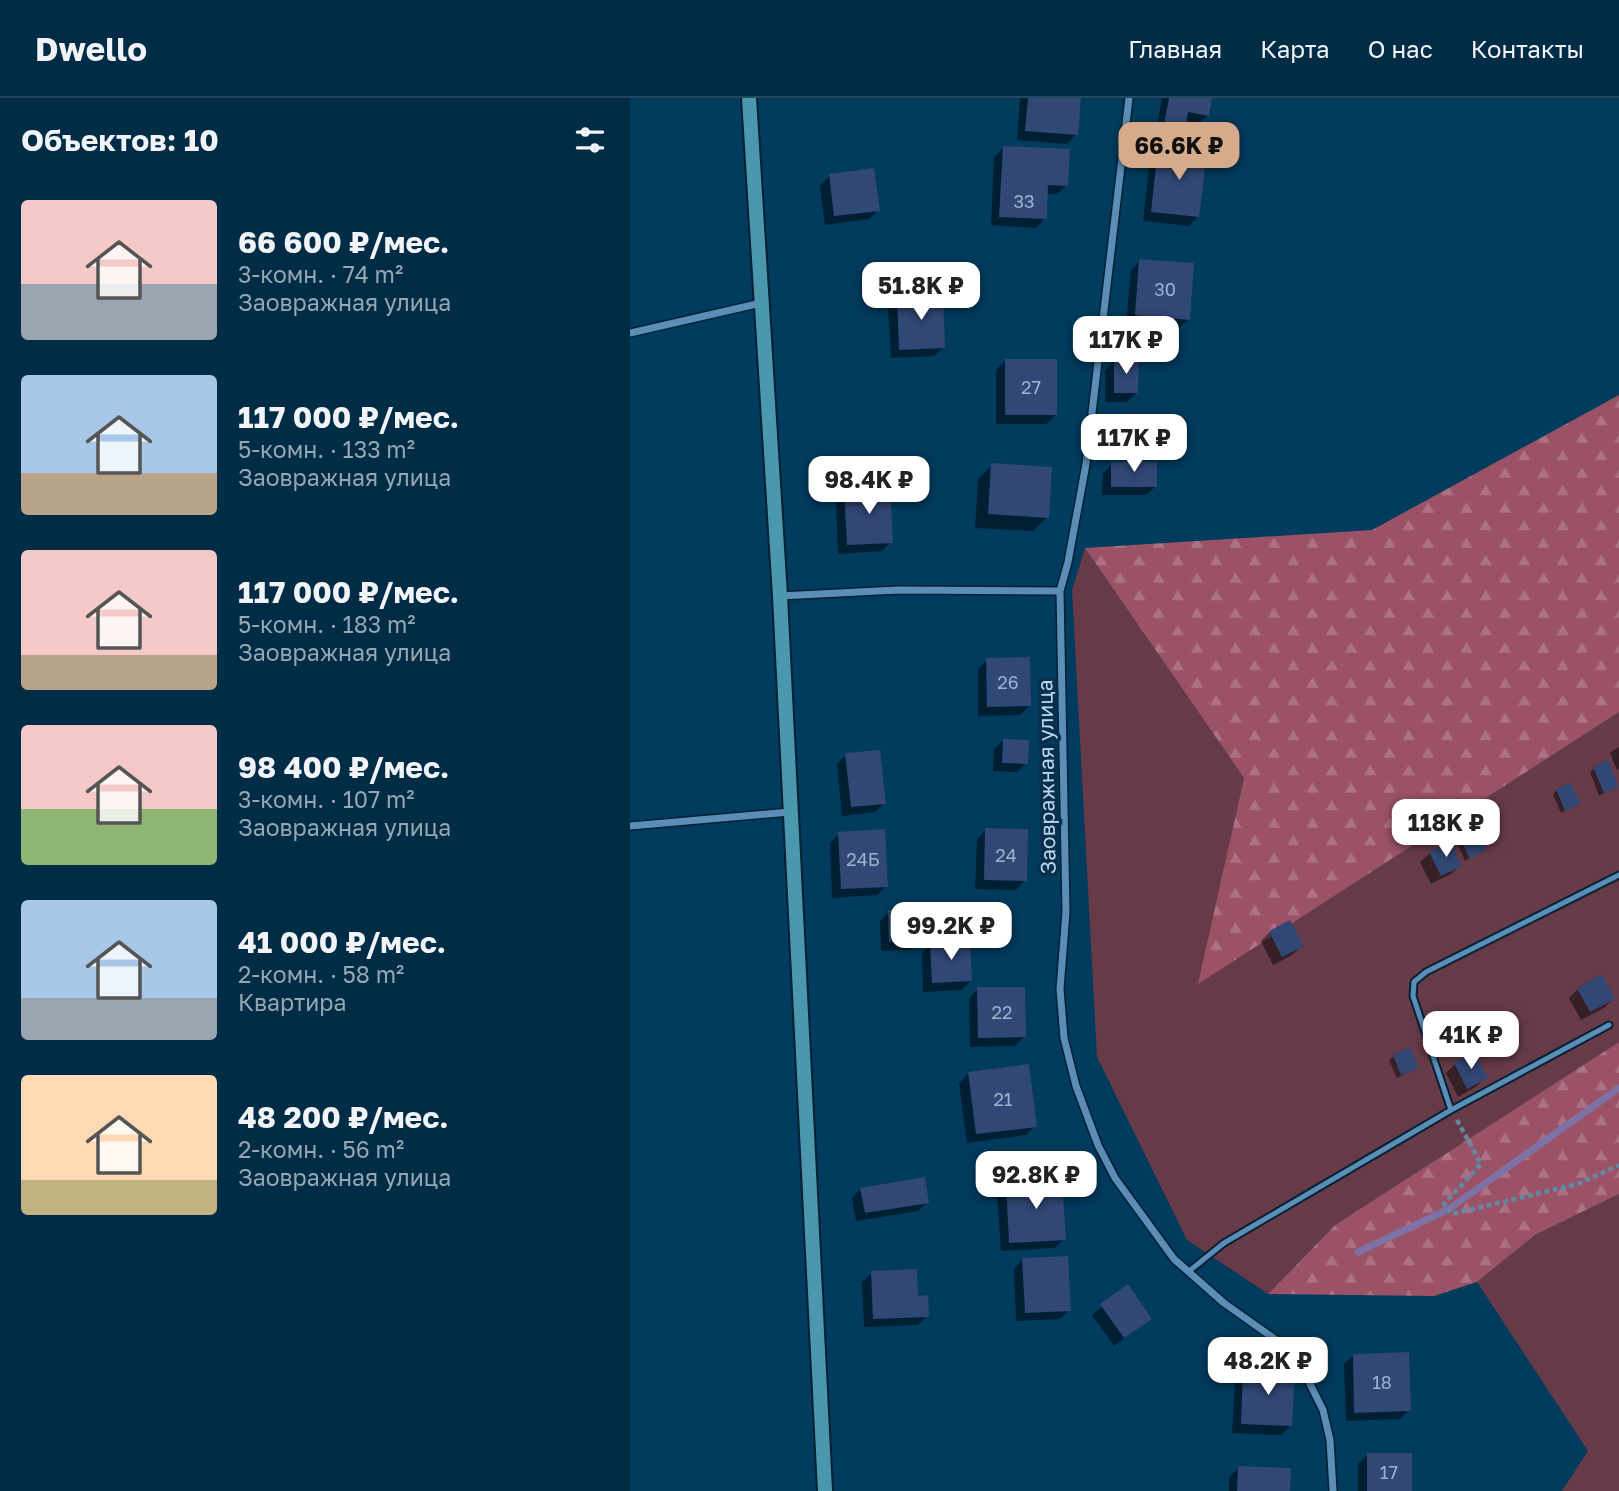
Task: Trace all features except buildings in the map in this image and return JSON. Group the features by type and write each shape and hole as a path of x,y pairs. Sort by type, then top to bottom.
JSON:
{"street":[{"path":"749,98 780,596 825,1491"},
{"name":"Заовражная улица","path":"1129,98 1086,464 1060,591 1066,912 1060,989 1064,1038 1076,1086 1098,1145 1115,1178 1174,1259 1224,1303 1282,1344 1305,1374 1323,1410 1330,1440 1333,1491"},
{"path":"630,333 761,303"},
{"path":"780,596 898,590 1060,591"},
{"path":"630,826 790,812"}],"lane":[{"path":"1451,1110 1413,996 1414,982 1426,972 1619,875"},
{"path":"1188,1272 1224,1243 1451,1110 1609,1025"}],"path":[{"path":"1451,1110 1481,1164 1444,1204 1452,1214 1578,1184 1619,1164"}],"shaded area":[{"path":"1085,548 1244,778 1199,983 1619,712 1619,1042 1335,1225 1268,1294 1187,1240 1097,1057 1072,590"},
{"path":"1619,1194 1619,1491 1562,1491 1588,1451 1477,1282 1535,1235"}],"green space":[{"path":"1619,395 1619,712 1198,984 1244,778 1085,548 1372,530"},
{"path":"1619,1042 1619,1194 1535,1235 1477,1282 1434,1296 1268,1294 1335,1225"}],"waterway":[{"path":"1358,1252 1449,1209 1619,1088"}]}
